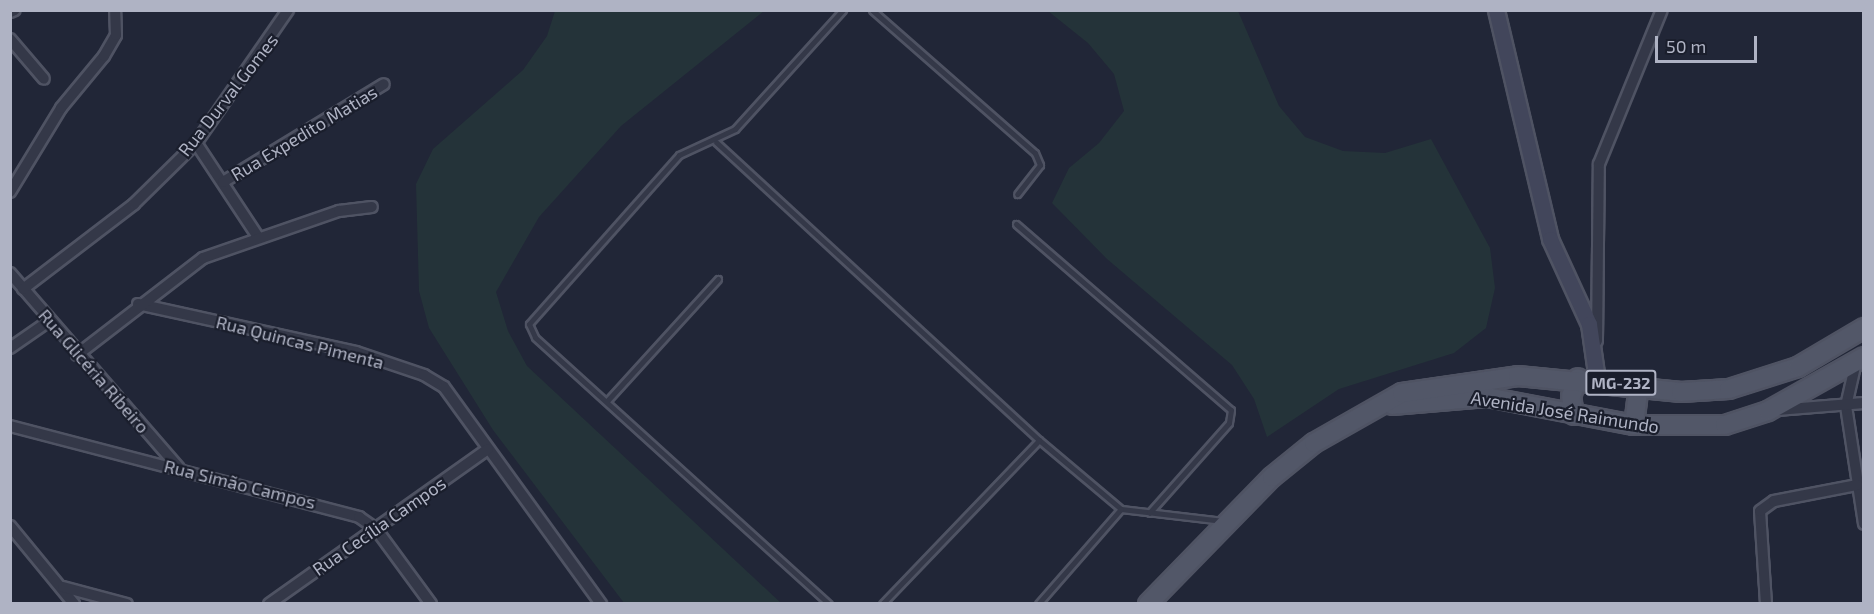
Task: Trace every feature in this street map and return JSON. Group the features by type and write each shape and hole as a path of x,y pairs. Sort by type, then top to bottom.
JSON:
{"main road":[{"name":"Avenida José Raimundo","path":"1369,410 1417,388 1451,382 1578,378 1681,392 1729,389 1798,368 1863,328"},
{"name":"Avenida José Raimundo","path":"1369,410 1448,396 1487,397 1574,415 1634,424 1725,425 1768,411 1860,359"},
{"path":"1574,415 1571,396 1578,378"},
{"path":"1634,424 1639,385"},
{"name":"MG-232","path":"1148,603 1225,521 1314,443 1369,410"}],"street":[{"path":"10,192 61,108 104,56 116,35 115,10"},
{"name":"Rua Durval Gomes","path":"23,289 134,204 196,143 288,10"},
{"path":"1496,10 1550,239 1597,354"},
{"path":"1597,380 1599,164 1662,10"},
{"path":"10,39 44,79"},
{"name":"Rua Expedito Matias","path":"223,182 384,84"},
{"path":"196,143 258,237"},
{"path":"77,355 138,304 203,258 258,237 339,212 372,207"},
{"name":"Rua Glicéria Ribeiro","path":"10,273 77,355 179,468"},
{"name":"Rua Quincas Pimenta","path":"138,304 356,352 424,375 461,405 488,449 601,603"},
{"path":"10,348 49,321"},
{"path":"1860,359 1846,406 1863,524"},
{"path":"1768,411 1863,403"},
{"name":"Rua Simão Campos","path":"10,426 338,508 376,529 431,603"},
{"name":"Rua Cecília Campos","path":"269,603 488,449"},
{"path":"1766,603 1760,511 1774,501 1857,485"},
{"path":"10,526 74,603"},
{"path":"63,587 127,603"}],"lane":[{"path":"829,603 534,337 531,316 679,155 693,146 716,142 735,129 843,10"},
{"path":"872,10 1035,153 1040,165 1017,194"},
{"path":"716,142 1039,440 1121,509 1225,521"},
{"path":"1016,224 1231,410 1229,423 1149,513"},
{"path":"607,401 718,279"},
{"path":"882,603 1039,440"},
{"path":"1038,603 1121,509"}],"shaded area":[{"path":"555,11 764,11 621,126 539,217 496,292 508,331 527,366 781,603 624,603 493,430 429,328 419,291 416,184 433,149 523,70 547,36"},
{"path":"1048,11 1238,11 1279,106 1305,137 1343,151 1385,153 1431,139 1490,248 1495,288 1486,328 1454,353 1339,389 1267,437 1254,399 1232,365 1107,259 1052,203 1069,168 1099,143 1124,111 1114,74 1088,43"}]}
